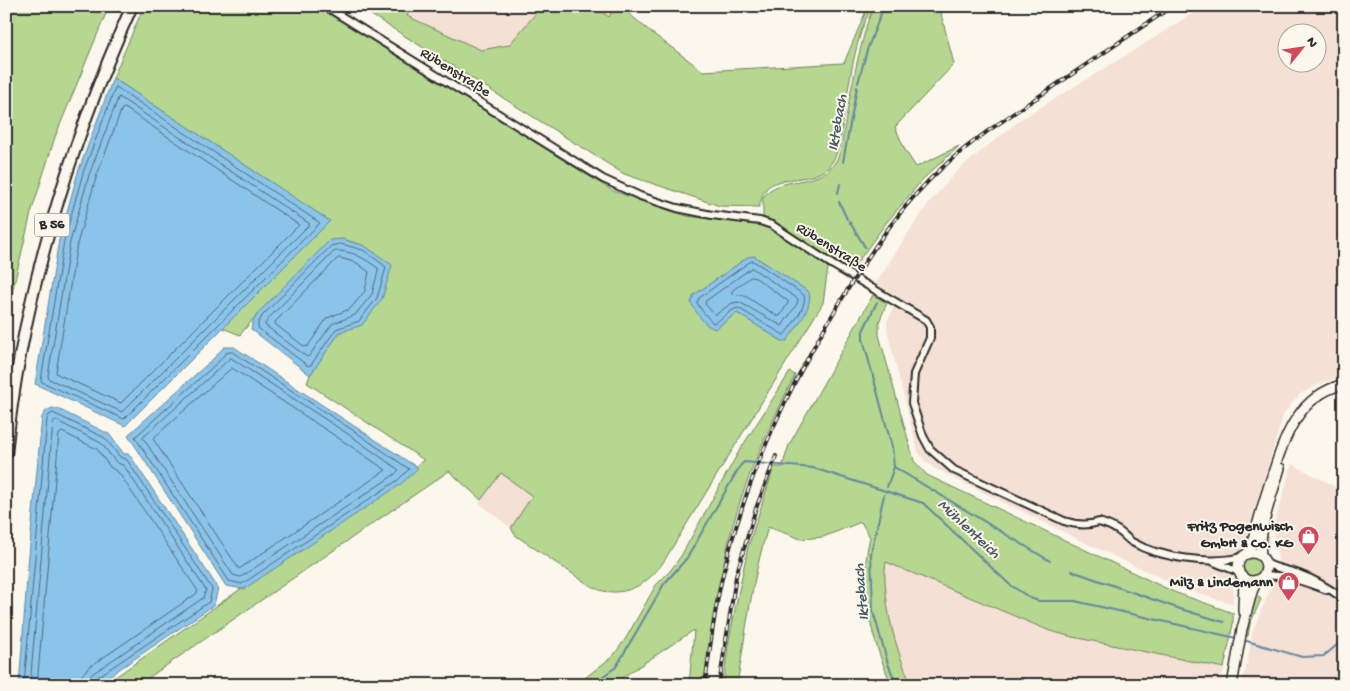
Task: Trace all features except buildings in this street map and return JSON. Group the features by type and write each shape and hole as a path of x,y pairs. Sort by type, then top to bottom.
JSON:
{"main road":[{"name":"B 56","path":"6,454 22,343 42,258 84,125 132,6"},
{"path":"1242,631 1242,575 1238,564 1252,546 1279,452 1288,430 1296,418 1317,396 1344,384"},
{"path":"1232,685 1242,631 1252,592 1265,573 1263,532 1296,418"},
{"path":"1245,555 1253,552 1264,559"},
{"path":"1242,575 1251,581 1260,578"}],"street":[{"name":"Rübenstraße","path":"325,6 603,179 640,196 677,208 712,215 760,220 772,225 840,270 926,320 930,327 930,338 914,374 912,403 923,436 930,449 954,470 1070,523 1090,525 1100,522 1116,529 1132,542 1177,558 1211,561 1245,555"},
{"path":"1264,559 1271,566 1302,575 1323,584 1344,599"},
{"name":"Rübenstraße","path":"1211,561 1242,575"},
{"path":"1260,578 1276,575 1288,577 1337,594"},
{"path":"1339,685 1344,677"}],"shaded area":[{"path":"412,6 542,6 509,45 481,50 406,16"},
{"path":"594,6 615,6 609,17"},
{"path":"1204,6 1344,6 1344,376 1324,382 1300,394 1284,413 1243,548 1234,563 1233,603 1185,589 1090,545 934,468 918,452 888,334 887,322 898,297 876,284 929,203 958,170 1020,120"},
{"path":"1292,464 1344,491 1344,685 1240,685 1247,665 1253,630 1273,583 1278,559 1273,529"},
{"path":"501,473 532,496 511,528 479,503"},
{"path":"886,562 1050,631 1224,668 1220,685 911,685 894,640 888,610 884,573"}],"green space":[{"path":"6,6 109,6 55,137 31,213 6,318"},
{"path":"144,6 317,6 613,191 687,216 767,226 828,267 823,303 665,560 651,576 634,588 614,592 599,590 515,535 511,528 532,496 501,473 481,500 449,471 138,685 104,685 424,460 307,383 310,375 340,332 346,331 365,246 342,239 259,312 240,335 223,328 329,221 113,78","holes":["754,256 808,292 782,341 737,313 714,329 694,295 748,257"]},
{"path":"357,6 412,6 407,16 481,50 509,45 542,6 594,6 609,17 615,6 620,6 652,33 703,71 844,63 868,6 872,6 857,45 840,143 834,159 820,173 772,184 764,191 759,207 720,206 624,174"},
{"path":"875,6 947,6 941,14 954,64 895,127 905,150 916,167 959,146 923,179 886,223 851,271 786,229 763,217 763,197 770,190 779,186 820,175 829,170 836,161 841,148 861,46 868,20"},
{"path":"873,295 887,303 879,322 879,335 914,461 927,475 1174,592 1233,613 1233,624 1224,668 1050,631 886,562 885,581 889,617 911,685 892,685 878,650 869,612 865,574 870,537 861,522 823,537 801,539 768,527 754,585 737,685 723,685 729,639 748,547 774,467 782,467 789,445"},
{"path":"790,372 795,375 756,460 732,527 720,583 705,685 689,685 694,630 611,685 576,685 613,656 626,638 656,585 681,556 738,453"},
{"path":"1249,557 1257,557 1263,563 1263,571 1257,577 1249,577 1243,571 1243,563"},
{"path":"1255,595 1261,599 1250,624 1248,636 1245,636"}],"water":[{"path":"113,78 330,221 125,426 35,384 59,240 78,172"},
{"path":"342,239 365,246 392,265 382,299 362,325 340,332 310,375 251,329 253,321 259,312 330,240"},
{"path":"754,256 809,292 809,305 787,341 782,341 737,313 715,329 704,322 691,303 694,295 748,257"},
{"path":"224,347 234,347 418,468 401,484 244,589 226,586 128,435"},
{"path":"52,408 58,409 109,434 124,454 129,454 218,588 214,605 96,685 19,685 42,417 46,411"}],"waterway":[{"name":"Iktebach","path":"858,83 867,50 884,6"},
{"name":"Iktebach","path":"843,162 857,87"},
{"name":"Iktebach","path":"838,193 840,184"},
{"name":"Iktebach","path":"839,202 847,219"},
{"name":"Iktebach","path":"849,221 865,247"},
{"name":"Iktebach","path":"877,302 863,331 863,339 892,447 894,467 887,487"},
{"name":"Mühlenteich","path":"591,685 616,667 664,584 687,558 744,462 813,468 923,503 1009,584 1030,598 1039,601 1075,601 1236,638"},
{"path":"894,467 1050,561"},
{"name":"Iktebach","path":"884,495 871,553 873,611 888,664 897,685"},
{"path":"1072,571 1180,609 1224,622"},
{"name":"Mühlenteich","path":"1243,640 1302,657 1324,656 1344,639"}],"railway":[{"path":"705,685 723,574 733,536 758,464 806,361 866,260 902,211 928,181 968,146 1173,6"},
{"path":"719,685 736,576 755,511 776,456"}],"place":[{"name":"Fritz Pogenwisch GmbH & Co. KG","path":"1309,555"},
{"name":"Milz & Lindemann","path":"1289,602"}]}
